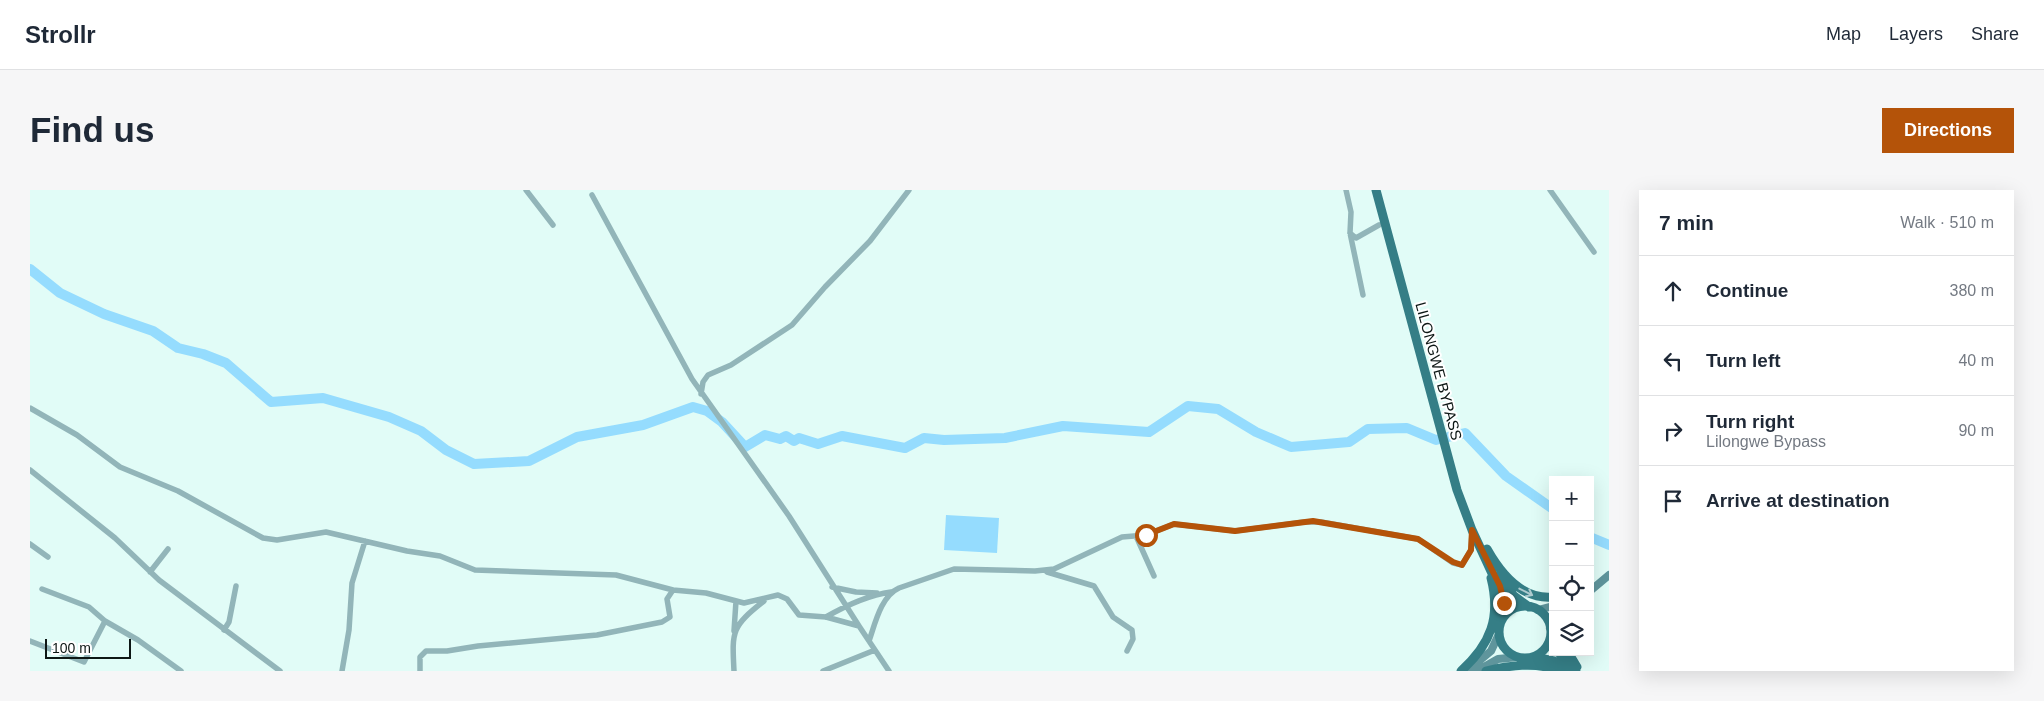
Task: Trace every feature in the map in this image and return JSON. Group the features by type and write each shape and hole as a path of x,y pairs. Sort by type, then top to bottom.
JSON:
{"main road":[{"name":"LILONGWE BYPASS","path":"1376,190 1446,453 1472,530 1502,595 1504,609 1502,620"},
{"path":"1472,530 1483,542 1497,565 1517,587 1535,596 1549,597"},
{"name":"LILONGWE BYPASS","path":"1486,559 1509,590 1533,608"},
{"path":"1461,671 1480,651 1493,622 1496,600 1486,559"},
{"path":"1594,582 1606,577"},
{"path":"1594,588 1606,577"},
{"path":"1467,671 1491,651 1499,634 1502,620 1513,609 1549,606"},
{"path":"1533,608 1547,620 1549,624"},
{"path":"1499,634 1505,649 1518,657"},
{"path":"1530,658 1545,649 1549,639"},
{"path":"1562,656 1576,671"},
{"path":"1570,656 1579,671"},
{"path":"1477,671 1498,659 1518,657 1548,658 1568,671"},
{"path":"1486,671 1522,667 1547,668 1557,671"}],"street":[{"path":"526,190 553,225"},
{"path":"701,394 703,382 708,375 731,365 792,325 825,286 870,241 909,190"},
{"path":"1346,190 1351,212 1350,233 1363,295"},
{"path":"1550,190 1594,252"},
{"path":"592,195 701,394 789,516 832,587 889,671"},
{"path":"1350,233 1356,238 1379,225"},
{"path":"30,408 77,435 120,467 178,492 263,538 277,540 322,532 414,553 440,556 475,570 616,575 673,590 706,594 736,601 752,602 773,596 783,596 799,615 826,617 858,626"},
{"path":"30,470 108,532 150,572 280,671"},
{"path":"1045,571 1064,565 1122,537 1152,533 1174,524 1235,531 1313,521 1418,539 1453,562 1462,565 1471,550 1472,530"},
{"path":"1136,536 1154,576"},
{"path":"342,671 349,630 352,583 365,541"},
{"path":"30,544 48,557"},
{"path":"150,572 168,549"},
{"path":"832,587 856,592 879,593 891,592 954,569 1045,571 1094,586 1113,617 1132,630 1133,639 1127,651"},
{"path":"224,630 229,622 236,586"},
{"path":"42,589 89,607 105,621 138,640 181,671"},
{"path":"420,671 420,657 426,650 447,651 478,646 597,635 662,622 670,617 667,599 673,590"},
{"path":"870,641 879,612 891,592"},
{"path":"826,617 845,606 879,593"},
{"path":"734,633 741,621 768,598"},
{"path":"734,671 732,645 736,601"},
{"path":"30,641 84,662 105,621"},
{"path":"823,671 875,650"}],"water":[{"path":"946,515 999,518 997,553 944,550"}],"waterway":[{"path":"30,269 60,293 104,314 153,331 178,348 203,354 226,363 271,402 323,398 389,417 421,431 446,450 474,464 529,461 577,437 643,425 693,407 707,411 722,422 745,447 765,435 780,439 786,436 794,441 799,438 818,444 842,436 905,448 924,438 944,440 1005,438 1063,426 1149,432 1188,406 1218,409 1256,432 1291,447 1349,442 1368,429 1407,428 1436,440 1465,433 1506,476 1549,506"},
{"path":"1594,539 1609,545"}],"route":[{"path":"1146,535 1174,524 1235,531 1313,521 1362,530 1382,531 1418,539 1424,541 1453,562 1462,565 1466,562 1471,550 1472,530 1500,586 1504,603"}]}
